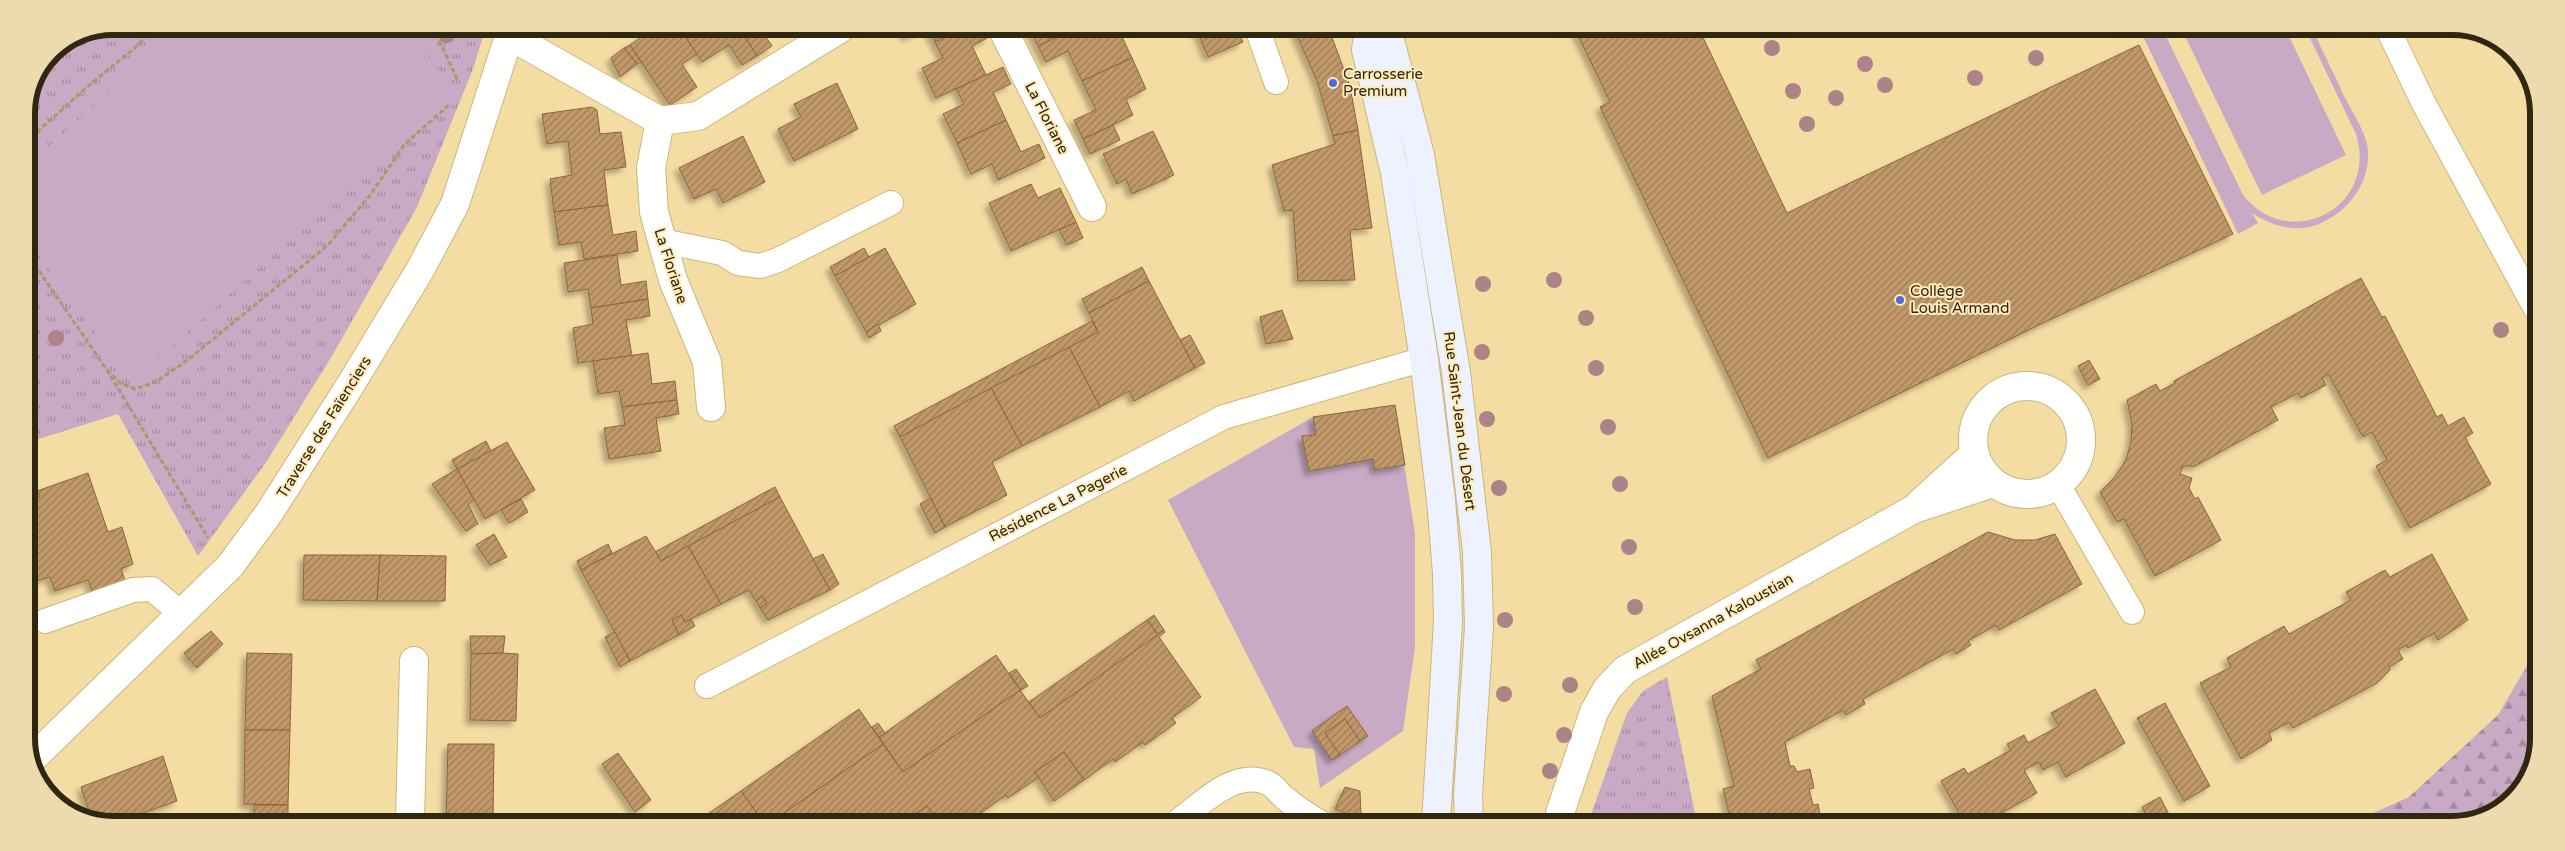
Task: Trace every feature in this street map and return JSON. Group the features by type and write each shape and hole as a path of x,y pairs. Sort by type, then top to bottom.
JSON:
{"street":[{"name":"Traverse des Faïenciers","path":"37,754 230,566 269,513 351,384 420,270 456,204 510,35"},
{"path":"518,35 660,121 698,116 830,35"},
{"name":"La Floriane","path":"1006,35 1092,207"},
{"name":"Rue Saint-Jean du Désert","path":"1368,35 1366,50 1395,173 1424,359 1441,500 1447,573 1448,622 1436,816"},
{"name":"Rue Saint-Jean du Désert","path":"1385,35 1390,40 1420,155 1456,372 1477,552 1479,627 1468,795 1469,816"},
{"name":"La Floriane","path":"660,121 651,168 654,212 673,280 707,362 711,407"},
{"path":"2023,386 2042,388 2058,396 2072,410 2079,427 2081,446 2075,464 2064,480 2048,490 2029,494 2010,492 1993,483 1985,475 1974,454 1973,436 1977,417 1988,401 2004,390 2023,386"},
{"name":"Allée Ovsanna Kaloustian","path":"1914,509 1974,454"},
{"name":"Allée Ovsanna Kaloustian","path":"1558,816 1594,712 1607,689 1625,670 1914,509 1993,483"},
{"path":"410,816 414,661"}],"lane":[{"path":"1259,35 1276,82"},
{"path":"2391,35 2424,104 2530,298"},
{"path":"662,241 722,253 738,262 760,266 778,260 891,203"},
{"name":"Résidence La Pagerie","path":"707,686 1224,417 1424,359"},
{"path":"2057,484 2132,612"},
{"path":"45,621 133,590 152,589 182,614"},
{"path":"1186,816 1239,780 1248,779 1269,784 1286,800 1311,816"}],"path":[{"path":"35,134 147,35"},
{"path":"437,35 459,85"},
{"path":"107,370 120,383 134,389 156,382 233,326 328,245 371,194 404,145 453,101"},
{"path":"35,265 107,370 202,531 230,566"},
{"path":"35,275 41,273"}],"green space":[{"path":"113,35 484,35 473,69 417,207 332,356 265,464 198,556 118,414 35,440 35,113 41,83 48,70 58,58 70,48 83,41"},
{"path":"174,35 414,35 454,93 131,383 35,249 35,159"},
{"path":"2142,35 2165,35 2243,195 2262,212 2284,221 2305,221 2326,214 2343,201 2355,183 2360,160 2356,134 2308,35 2315,35 2360,126 2367,144 2367,167 2359,188 2345,207 2337,214 2317,225 2298,228 2279,226 2252,213 2258,223 2238,234"},
{"path":"2184,35 2288,35 2346,155 2262,195"},
{"path":"1395,405 1415,534 1415,647 1403,731 1320,788 1314,749 1294,747 1168,500 1313,417"},
{"path":"2530,661 2530,738 2527,758 2517,781 2499,800 2477,812 2462,815 2366,816 2409,797 2498,715"},
{"path":"1667,677 1696,816 1590,816 1627,713 1643,691"}],"building":[{"path":"644,35 684,35 697,54 682,64 697,87 670,105 630,45"},
{"path":"684,35 744,35 757,56 742,65 729,45 702,62"},
{"path":"744,35 764,35 772,46 757,56"},
{"path":"932,35 950,35 935,42"},
{"path":"950,35 988,35 989,37 972,46 986,75 936,98 922,68 943,58 935,42"},
{"path":"1033,35 1061,35 1038,46"},
{"path":"1061,35 1096,35 1098,38 1104,35 1121,35 1132,58 1082,81 1068,51 1046,62 1038,46"},
{"path":"1199,35 1240,35 1243,42 1208,57"},
{"name":"Carrosserie Premium","path":"1297,35 1331,35 1350,86 1358,130 1333,136 1317,81"},
{"path":"1578,35 1702,35 1787,213 2139,45 2233,234 2045,322 1768,458 1600,107 1610,102"},
{"path":"630,45 641,62 637,64 624,48"},
{"path":"624,48 637,64 620,77 611,58"},
{"path":"1132,58 1146,89 1126,99 1133,115 1083,139 1074,120 1096,110 1082,81"},
{"path":"1003,67 1011,84 993,92 1006,120 957,143 943,114 964,104 956,89"},
{"path":"837,83 858,129 794,161 778,129 801,117 794,104"},
{"path":"592,107 597,110 600,134 621,132 626,167 604,170 608,205 554,212 550,179 572,175 568,141 547,144 542,114"},
{"path":"1006,120 1021,152 1039,144 1045,158 998,180 992,164 971,174 957,143"},
{"path":"1113,125 1120,140 1090,154 1083,139"},
{"path":"1358,130 1372,228 1350,230 1355,280 1298,281 1293,210 1284,211 1272,165 1335,144 1333,136"},
{"path":"1153,131 1174,175 1132,194 1126,179 1117,184 1103,154"},
{"path":"743,136 765,182 723,203 716,189 694,199 679,168"},
{"path":"1031,184 1038,198 1060,188 1076,222 1011,251 989,203"},
{"path":"608,205 613,235 636,231 638,251 584,259 581,242 559,245 554,212"},
{"path":"1076,222 1083,238 1067,245 1059,230"},
{"path":"864,248 869,257 835,276 830,267"},
{"path":"885,248 916,304 866,332 835,276"},
{"path":"617,255 621,285 646,281 648,299 591,308 588,289 568,292 564,263"},
{"path":"1142,267 1149,281 1089,313 1082,299"},
{"path":"2361,278 2382,317 2385,316 2437,417 2442,414 2448,426 2464,417 2473,433 2465,437 2491,484 2410,528 2376,466 2387,460 2372,432 2363,437 2328,374 2322,378 2326,385 2301,398 2298,393 2271,407 2278,420 2195,466 2183,466 2180,474 2192,478 2189,488 2195,499 2198,497 2221,540 2155,576 2124,519 2117,522 2100,492 2115,477 2126,460 2131,442 2132,424 2127,400 2156,384 2160,391 2175,383 2174,381"},
{"path":"1149,281 1195,368 1134,401 1129,391 1100,407 1069,347 1098,332 1089,313"},
{"path":"648,299 650,316 626,320 632,356 578,363 573,328 593,324 591,308"},
{"path":"1282,310 1293,339 1266,344 1260,317"},
{"path":"1092,321 1098,332 900,437 894,426"},
{"path":"878,324 881,331 869,338 866,332"},
{"path":"1190,335 1205,363 1195,368 1180,340"},
{"path":"1069,347 1100,407 1022,446 991,388"},
{"path":"648,353 652,384 675,381 677,400 622,407 619,391 598,394 593,361"},
{"path":"2089,360 2100,379 2088,385 2078,366"},
{"path":"991,388 1022,446 992,462 1007,495 945,527 900,437"},
{"path":"677,400 679,414 656,418 661,451 609,459 604,428 625,425 622,407"},
{"path":"1395,405 1405,465 1375,470 1373,459 1309,471 1302,436 1316,435 1313,417"},
{"path":"486,441 491,451 457,469 452,460"},
{"path":"507,442 535,490 485,519 457,469"},
{"path":"457,469 474,500 468,504 478,524 466,531 432,484"},
{"path":"88,473 108,532 122,527 133,564 121,569 126,583 94,596 88,580 55,591 50,577 35,581 35,499 40,497 37,491"},
{"path":"775,487 780,497 661,561 655,552"},
{"path":"780,497 830,590 768,620 760,608 767,603 762,596 756,601 749,590 721,604 688,546"},
{"path":"931,498 945,527 935,533 920,504"},
{"path":"521,499 528,512 509,523 501,510"},
{"path":"1988,532 2015,540 2035,540 2055,534 2082,584 1999,630 1996,625 1968,641 1971,645 1956,654 1953,649 1863,699 1865,704 1846,715 1843,710 1785,742 1790,766 1794,766 1797,772 1810,769 1814,788 1809,789 1813,805 1818,804 1820,816 1729,816 1723,789 1734,786 1712,696 1761,669 1756,660"},
{"path":"494,534 507,557 490,565 476,545"},
{"path":"646,536 661,561 688,546 721,604 685,622 681,615 672,620 679,635 630,661 581,570"},
{"path":"608,544 612,553 581,570 577,561"},
{"path":"823,554 839,584 830,590 813,559"},
{"path":"2432,554 2468,620 2438,640 2434,633 2408,648 2406,645 2398,650 2403,659 2389,667 2390,670 2377,683 2293,728 2289,722 2269,733 2272,740 2241,759 2200,683 2231,667 2227,658 2284,626 2289,634 2351,600 2346,592 2385,570 2390,577"},
{"path":"304,555 380,555 377,601 303,600"},
{"path":"380,555 446,556 445,601 377,601"},
{"path":"762,596 767,603 760,608 756,601"},
{"path":"681,615 685,622 691,619 695,626 679,635 672,620"},
{"path":"1154,615 1164,630 1158,635 1147,620"},
{"path":"1147,620 1158,635 1040,718 1029,702"},
{"path":"1164,630 1165,632 1159,637 1201,697 1172,718 1176,723 1145,745 1143,742 1115,762 1113,759 1084,780 1064,752 1035,772 1039,777 1008,798 1006,795 978,815 976,813 972,816 934,816 927,806 912,816 780,816 883,744 903,772 1020,690 1040,718"},
{"path":"211,631 223,644 197,668 184,653"},
{"path":"615,632 630,661 620,667 605,637"},
{"path":"470,636 505,636 503,653 471,654"},
{"path":"247,653 292,654 290,730 245,730"},
{"path":"471,654 518,654 516,721 470,720"},
{"path":"996,655 1020,690 903,772 879,737"},
{"path":"1016,669 1028,686 1021,690 1009,673"},
{"path":"2095,689 2125,743 2066,777 2058,762 2043,770 2039,762 2024,770 2037,793 1996,816 1961,816 1941,781 1964,768 1968,774 2011,750 2007,744 2024,735 2028,743 2059,726 2051,713"},
{"path":"2165,703 2210,786 2184,801 2137,718"},
{"path":"1347,706 1368,736 1360,741 1345,719 1325,733 1340,755 1332,760 1312,731"},
{"path":"859,709 883,744 780,816 759,816 741,791"},
{"path":"1345,719 1360,741 1340,755 1325,733"},
{"path":"878,723 885,733 879,737 872,727"},
{"path":"245,730 290,730 288,805 244,804"},
{"path":"448,744 494,744 493,816 446,816"},
{"path":"1064,752 1084,780 1054,801 1035,772"},
{"path":"618,753 651,800 635,812 602,764"},
{"path":"163,756 177,801 134,816 103,815 89,812 81,787"},
{"path":"1345,787 1360,791 1361,815 1350,815 1335,809"},
{"path":"741,791 759,816 705,816"},
{"path":"2160,797 2170,816 2146,816 2142,807"},
{"path":"254,805 288,805 288,816 254,816"},
{"path":"927,806 934,816 912,816"}],"place":[{"name":"Carrosserie Premium","path":"1333,83"},
{"name":"Collège Louis Armand","path":"1900,300"}]}
